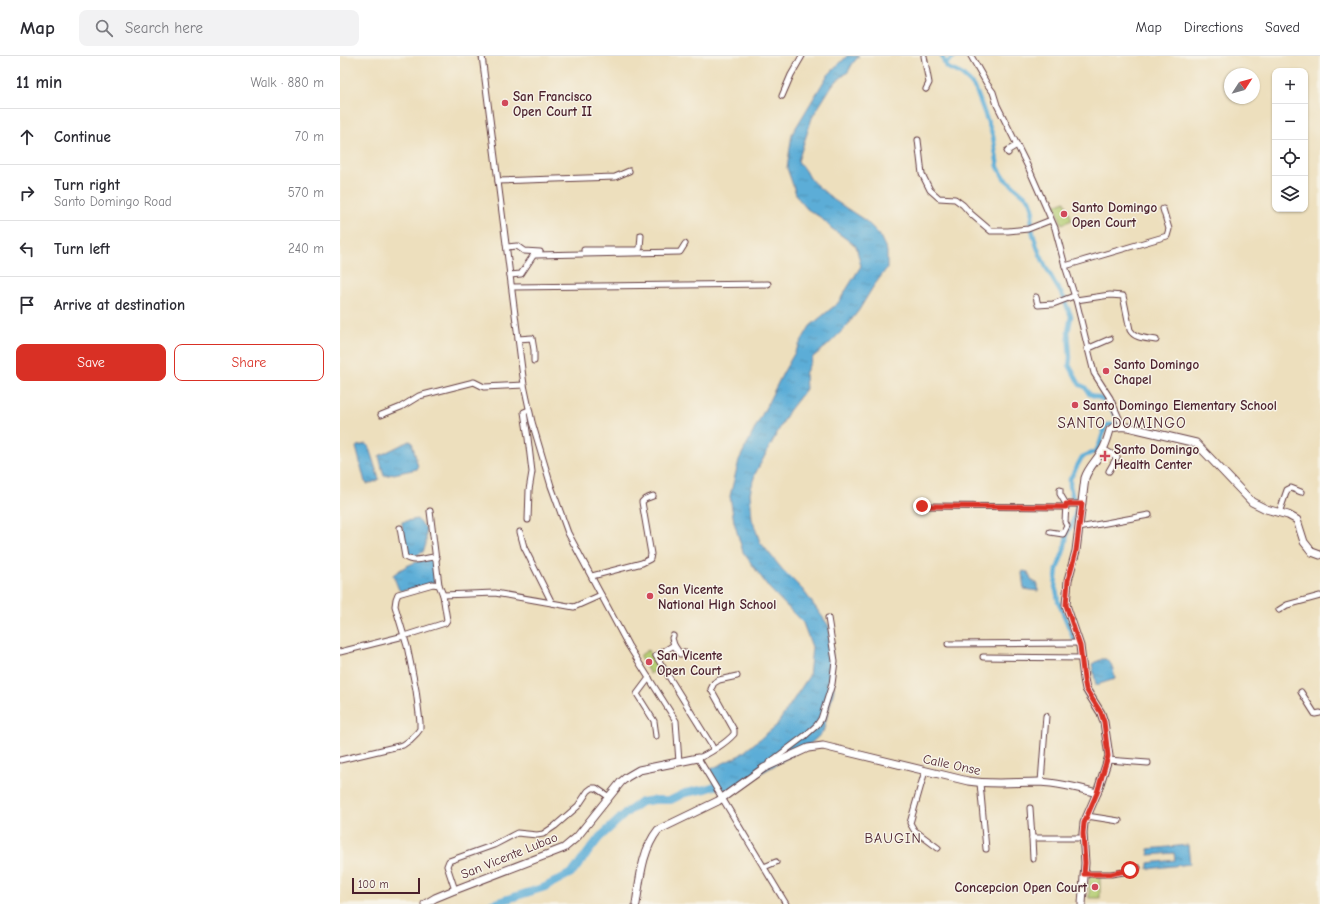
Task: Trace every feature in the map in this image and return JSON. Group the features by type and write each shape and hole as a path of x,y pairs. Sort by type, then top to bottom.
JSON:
{"street":[{"path":"482,56 524,385 532,422 551,486 568,533 628,645 676,721 679,762"},
{"path":"782,96 790,75 802,56"},
{"path":"924,56 929,83 926,89"},
{"path":"971,56 993,92 995,100 1051,220 1075,298 1094,373 1110,398 1123,427"},
{"path":"918,140 922,174 930,190 939,198 955,199 991,231 1028,229 1051,220"},
{"path":"1008,153 1007,151 1017,145"},
{"path":"498,181 615,177 629,171"},
{"path":"1065,266 1167,236 1169,229 1163,209"},
{"path":"507,247 517,246 524,251 538,252 638,250 640,248 641,235"},
{"path":"510,275 521,274 535,255 680,252 685,244"},
{"path":"512,287 768,284"},
{"path":"1036,297 1038,305 1053,304 1075,298 1110,295 1122,296 1132,334 1135,336 1156,340"},
{"path":"518,339 532,338 534,361"},
{"path":"1087,349 1110,339"},
{"path":"381,415 401,407 419,396 474,382 484,387 524,385"},
{"path":"528,520 529,490 532,472 524,412 529,410"},
{"path":"1082,904 1085,862 1082,838 1084,823 1108,760 1104,722 1101,713 1086,689 1079,643 1066,605 1068,580 1076,551 1079,528 1078,504 1087,471 1096,461 1103,449 1110,430 1118,426 1128,427 1196,443 1252,502 1266,509 1288,515 1297,520 1304,542 1312,552 1320,556"},
{"path":"1103,449 1117,457 1109,471"},
{"path":"1279,513 1287,490 1291,488 1301,492"},
{"path":"1050,532 1063,534 1067,526 1065,522 1066,506 1060,494 1060,490"},
{"path":"592,576 642,563 650,559 651,554 642,502 644,498 653,496"},
{"path":"922,506 1066,506 1078,504"},
{"path":"340,652 404,636 445,623 447,620 443,595 439,585 437,558 430,512"},
{"path":"1079,528 1149,515"},
{"path":"400,528 405,557 409,560 434,557 437,558"},
{"path":"520,532 524,547 552,603"},
{"path":"340,760 403,745 417,733 420,728 416,690 404,636 395,606 398,594 433,584 439,585"},
{"path":"443,595 495,593 574,607 601,595"},
{"path":"1279,610 1287,605 1320,596"},
{"path":"764,768 806,735 821,719 832,684 835,661 828,618"},
{"path":"673,636 672,638 674,645 680,654 684,652"},
{"path":"948,644 1079,643"},
{"path":"674,645 656,656 713,749"},
{"path":"983,657 1082,658"},
{"name":"San Vicente Lubao","path":"425,904 454,890 564,848 577,837 621,782 639,770 704,756 730,738 734,734 734,730 712,689 712,685 719,680 737,676"},
{"path":"649,678 637,694 654,722 656,736"},
{"path":"1301,692 1315,714 1320,712"},
{"path":"1041,782 1046,716"},
{"name":"Calle Onse","path":"636,904 642,869 652,837 658,830 701,810 722,798 764,768 804,750 815,747 823,746 955,779 980,783 1041,782 1095,792"},
{"path":"698,758 786,904"},
{"path":"1108,760 1148,763"},
{"path":"925,771 910,824 914,830 938,848"},
{"path":"980,783 986,849"},
{"path":"454,890 446,866 449,861 494,845 517,833 537,835 543,834 555,826 578,806 588,791 592,788 596,788 609,797"},
{"path":"1030,808 1033,859"},
{"path":"1087,816 1119,821"},
{"path":"1032,838 1082,838"},
{"path":"764,867 776,862"},
{"path":"1084,874 1111,874 1137,870 1138,868"}],"green space":[{"name":"Santo Domingo Open Court","path":"1065,201 1072,220 1062,224 1055,205"},
{"name":"San Vicente Open Court","path":"648,650 659,668 650,674 639,656"},
{"name":"Concepcion Open Court","path":"1089,875 1100,875 1100,898 1089,898"}],"water":[{"path":"847,56 859,56 848,72 833,84 816,111 812,118 798,161 813,182 834,200 866,221 879,234 887,251 887,268 846,327 828,345 813,357 805,374 806,389 789,411 755,474 750,493 752,519 760,542 782,569 803,590 829,626 834,690 823,732 808,746 723,795 707,771 740,755 776,726 809,676 812,647 803,623 769,588 743,552 734,522 730,496 739,460 783,373 810,326 838,303 861,266 856,246 831,228 820,217 807,209 797,197 787,168 792,134 827,76"},
{"path":"409,441 412,442 418,467 417,469 384,476 379,456"},
{"path":"366,444 368,445 379,479 368,484 365,482 356,447"},
{"path":"417,519 426,528 426,544 423,552 415,556 408,554 403,537 402,522"},
{"path":"429,559 434,562 436,581 402,591 399,590 393,575 410,564"},
{"path":"1023,571 1028,572 1031,580 1038,584 1038,591 1024,589"},
{"path":"1102,659 1106,659 1111,664 1115,679 1096,685 1092,664"},
{"path":"1188,845 1190,864 1148,869 1148,863 1175,860 1174,853 1149,855 1148,849"}],"waterway":[{"path":"942,56 946,67 961,74 976,90 993,136 998,167 1004,178 1030,200 1033,209 1031,226"},
{"path":"945,64 955,56"},
{"path":"1032,229 1037,247 1049,274 1064,298"},
{"path":"1065,302 1071,316 1068,332 1070,358 1069,365 1080,385 1085,387 1089,394 1107,401 1118,420 1117,424 1107,425 1105,427 1096,451 1082,457 1070,479 1072,495 1076,500 1077,506 1072,526 1068,530 1064,550 1057,569 1055,587 1058,601 1075,642"},
{"path":"1085,694 1096,711"},
{"path":"492,904 545,887 573,872 599,838 626,813 641,802 671,800 685,793 706,789 721,784"}],"place":[{"name":"San Francisco Open Court II","path":"505,103"},
{"name":"Santo Domingo Open Court","path":"1064,214"},
{"name":"Santo Domingo Chapel","path":"1106,371"},
{"name":"Santo Domingo Elementary School","path":"1075,405"},
{"name":"Santo Domingo Health Center","path":"1105,456"},
{"name":"San Vicente National High School","path":"650,596"},
{"name":"San Vicente Open Court","path":"649,662"},
{"name":"Concepcion Open Court","path":"1095,887"}],"district":[{"name":"SANTO DOMINGO","path":"1122,423"},
{"name":"BAUGIN","path":"893,838"}],"route":[{"path":"922,506 1066,507 1066,504 1082,504 1076,551 1068,580 1066,605 1080,646 1086,689 1101,713 1104,722 1108,756 1108,761 1097,793 1084,823 1084,874 1111,874 1130,870"}]}
